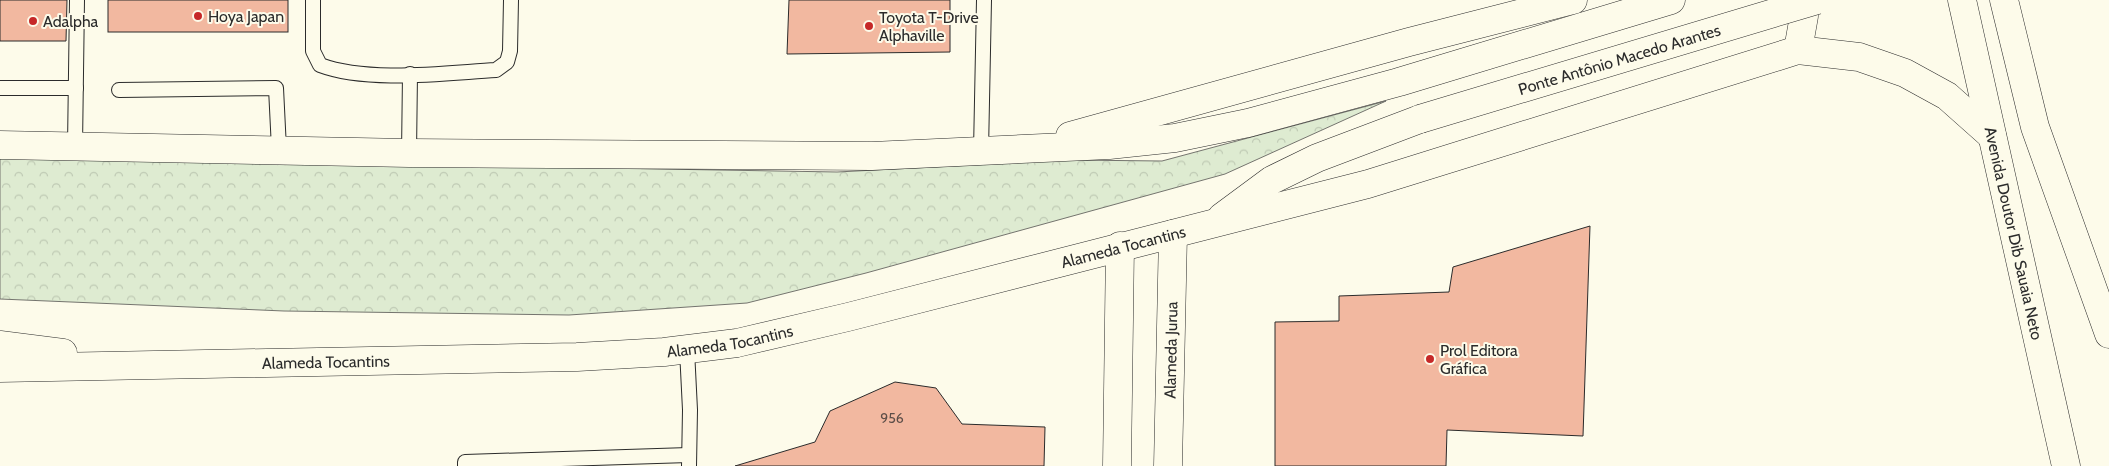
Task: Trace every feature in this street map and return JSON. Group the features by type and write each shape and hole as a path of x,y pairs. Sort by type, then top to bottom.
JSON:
{"main road":[{"path":"1017,150 1409,42 1573,0"},
{"path":"0,145 409,153 872,156 1109,145 1175,138 1248,122 1399,82 1671,0"},
{"path":"1798,50 1804,16 1803,0"},
{"name":"Ponte Antônio Macedo Arantes","path":"1420,119 1817,0"},
{"name":"Avenida Doutor Dib Sauaia Neto","path":"1962,0 2066,466"},
{"path":"2004,0 2035,127 2109,334"},
{"path":"1213,224 1368,184 1798,50 1859,57 1905,73 1947,96 1992,136"},
{"name":"Alameda Tocantins","path":"0,368 577,357 687,350 737,343 848,317 1120,246 1213,224 1281,176 1317,158 1420,119"},
{"name":"Alameda Jurua","path":"1168,466 1173,234"},
{"path":"1118,466 1120,246"},
{"path":"0,345 162,365"}],"lane":[{"path":"75,146 77,0"},
{"path":"313,0 313,51 320,65 339,72 410,74 496,70 507,62 510,51 511,0"},
{"path":"981,151 984,0"},
{"path":"409,153 410,74"},
{"path":"0,88 76,88"},
{"path":"119,90 276,88 279,149"},
{"path":"465,466 465,462 689,460 690,410 687,350"}],"green space":[{"path":"1386,101 1225,174 866,273 747,303 569,315 284,311 0,299 0,158 837,172 1070,160 1162,161"}],"building":[{"name":"Adalpha","path":"0,0 67,0 66,41 0,41"},
{"name":"Hoya Japan","path":"108,0 288,0 288,32 108,32"},
{"name":"Toyota T-Drive Alphaville","path":"789,0 950,0 950,52 787,54"},
{"name":"Prol Editora Gráfica","path":"1590,226 1583,436 1447,430 1446,466 1275,466 1275,322 1339,321 1339,296 1449,292 1453,267"},
{"path":"895,382 936,388 962,424 1045,427 1044,466 735,466 815,442 830,411"}],"place":[{"name":"Hoya Japan","path":"198,16"},
{"name":"Adalpha","path":"33,21"},
{"name":"Toyota T-Drive Alphaville","path":"869,26"},
{"name":"Prol Editora Gráfica","path":"1430,359"}]}
